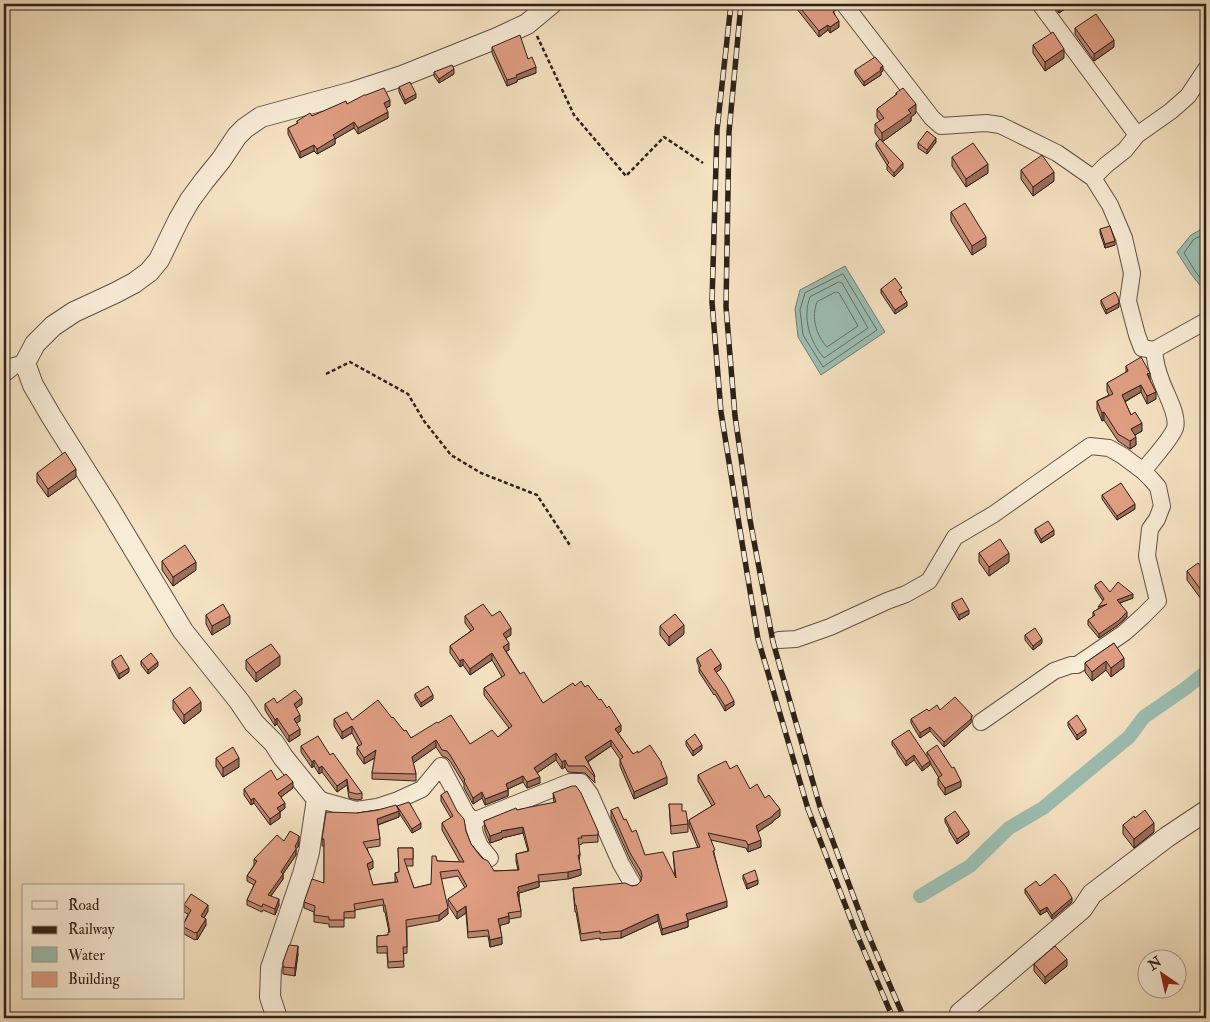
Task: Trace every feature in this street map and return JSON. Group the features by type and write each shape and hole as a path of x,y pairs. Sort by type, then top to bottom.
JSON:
{"street":[{"path":"490,858 480,846 475,834 473,821 466,813 441,766 422,789 377,807 356,810 317,798 283,757 274,743 254,723 239,701 183,631 51,416 33,385 25,364 35,344 53,326 74,312 115,294 149,272 159,260 190,200 237,136 261,117 353,92 402,76 497,38 530,21 551,4"},
{"path":"844,4 932,118 941,126 986,123 1000,125 1058,153 1094,178 1110,205 1124,238 1132,273 1128,301 1142,348 1154,350 1206,320"},
{"path":"1040,4 1138,135"},
{"path":"1094,178 1106,165 1126,150 1138,135 1188,96 1206,69"},
{"path":"1142,472 1175,429 1176,419 1161,382 1155,362 1154,350"},
{"path":"4,374 14,366 25,364"},
{"path":"780,640 796,639 830,627 906,594 929,581 955,537 994,514 1090,446 1110,448 1123,456 1158,487 1162,506 1157,519 1150,529 1147,556 1158,601 1124,633 1077,665 1071,665 1054,671 981,722"},
{"path":"473,821 570,782 582,782 590,794 621,864 632,883"},
{"path":"277,1018 270,997 271,968 310,852 317,798"},
{"path":"960,1013 1082,909 1092,894 1167,837 1206,811"}],"path":[{"path":"530,21 574,115 626,176 664,137 703,163"},
{"path":"326,374 350,362 408,394 424,421 451,455 481,473 537,494 572,547"}],"water":[{"path":"1206,224 1206,293 1177,252 1191,235"},
{"path":"845,266 885,332 821,375 798,337 795,309 800,290"}],"building":[{"path":"797,4 831,4 836,10 833,12 839,21 819,31"},
{"path":"1096,14 1114,40 1094,54 1075,28"},
{"path":"1053,32 1064,49 1045,62 1033,45"},
{"path":"520,35 528,59 532,57 536,67 507,80 492,47"},
{"path":"875,57 883,66 880,68 881,70 864,82 855,70"},
{"path":"452,65 454,69 439,79 434,72"},
{"path":"410,82 416,94 405,100 399,87"},
{"path":"384,88 390,100 384,103 388,112 358,128 354,122 333,135 335,138 317,149 314,145 300,152 288,128 298,123 297,121 310,113 312,116 346,101 347,104 364,95"},
{"path":"903,88 916,104 908,110 911,113 882,133 875,124 884,118 877,109"},
{"path":"927,131 936,138 927,150 918,143"},
{"path":"880,139 903,163 894,173 887,165 889,163 876,143"},
{"path":"973,143 988,164 966,179 952,157"},
{"path":"1042,155 1054,172 1033,187 1021,170"},
{"path":"965,203 986,237 972,246 951,212"},
{"path":"1110,226 1115,241 1105,244 1100,229"},
{"path":"895,278 902,288 899,290 907,302 895,310 881,289"},
{"path":"1115,292 1119,303 1106,310 1101,300"},
{"path":"1141,357 1150,373 1147,374 1156,392 1147,396 1141,385 1122,395 1131,415 1135,412 1142,423 1131,429 1136,437 1130,441 1118,434 1104,412 1102,413 1097,401 1113,394 1107,383 1128,371 1126,366"},
{"path":"65,452 76,469 48,489 37,473"},
{"path":"1121,483 1135,504 1117,516 1102,495"},
{"path":"1048,521 1054,530 1041,539 1035,529"},
{"path":"1000,539 1009,553 989,567 979,553"},
{"path":"185,545 196,562 173,577 162,561"},
{"path":"1198,563 1206,573 1206,586 1201,590 1187,571"},
{"path":"1101,581 1110,592 1118,582 1133,594 1117,600 1127,612 1118,621 1099,634 1088,620 1095,615 1093,612 1107,604 1098,607 1104,599 1095,585"},
{"path":"962,598 969,610 959,615 952,603"},
{"path":"223,604 230,616 212,626 206,615"},
{"path":"483,604 492,616 500,611 511,628 503,634 509,643 503,647 520,674 524,672 543,703 573,683 575,686 581,681 585,687 588,685 607,708 609,706 621,725 615,729 633,754 650,745 662,763 667,777 634,792 620,760 623,757 611,740 585,757 595,777 585,766 568,766 565,760 562,762 556,753 534,768 540,777 527,782 523,776 506,784 508,790 485,799 482,792 473,798 450,755 447,751 442,750 436,740 412,757 416,774 372,773 376,750 364,758 357,747 362,744 352,726 342,732 334,719 347,712 352,720 378,700 411,738 451,715 470,744 492,730 498,737 512,726 484,688 505,675 492,653 470,669 463,659 460,661 450,646 474,629 465,616"},
{"path":"675,614 684,625 669,637 660,626"},
{"path":"1035,628 1042,639 1033,646 1025,635"},
{"path":"1114,643 1124,658 1111,668 1106,661 1092,672 1085,663"},
{"path":"271,644 280,656 256,673 246,660"},
{"path":"711,649 721,664 714,669 734,701 725,706 699,668 701,666 697,658"},
{"path":"151,653 158,662 148,670 141,661"},
{"path":"121,655 129,668 119,674 112,661"},
{"path":"428,686 433,695 421,703 415,694"},
{"path":"190,687 201,702 184,715 173,700"},
{"path":"295,690 302,698 294,704 300,715 294,719 300,729 289,736 277,718 275,720 265,704 274,698 277,703"},
{"path":"955,697 972,715 971,719 944,742 930,727 920,733 911,719 937,705 940,710"},
{"path":"1077,715 1086,729 1077,735 1068,722"},
{"path":"909,730 930,761 922,767 914,755 906,761 892,741"},
{"path":"695,734 702,745 693,751 686,741"},
{"path":"318,736 330,755 333,753 362,793 349,792 347,779 337,786 322,766 319,768 314,760 312,762 301,746"},
{"path":"937,745 952,768 954,767 961,781 945,788 938,778 942,775 927,752"},
{"path":"233,747 239,758 223,768 216,758"},
{"path":"726,761 730,769 737,765 750,789 757,784 765,798 769,795 780,809 773,816 756,826 761,840 748,845 746,841 708,833 715,850 713,851 727,901 686,914 688,921 662,929 658,914 621,931 600,933 600,931 581,934 573,888 625,883 632,886 637,885 641,881 641,871 630,853 611,810 618,807 632,832 636,830 645,855 663,852 676,878 673,852 700,847 689,820 715,804 698,775"},
{"path":"271,770 277,780 286,774 293,782 278,793 285,803 277,808 280,812 270,819 254,798 251,800 244,789"},
{"path":"576,786 581,793 598,831 598,835 581,836 582,838 578,838 580,855 578,855 581,869 538,875 539,881 518,887 519,891 517,892 521,911 508,913 509,916 498,919 502,937 490,940 488,930 468,932 466,906 457,912 448,899 467,886 458,870 440,872 448,908 439,915 406,920 407,947 403,947 404,961 388,962 387,946 377,947 377,936 388,935 388,932 390,932 383,899 354,904 355,911 344,912 344,920 329,920 329,917 314,915 315,906 304,902 312,879 324,883 324,839 322,839 326,812 357,813 396,805 399,811 377,819 380,839 363,842 373,861 367,864 373,885 398,882 395,873 399,872 398,848 413,848 413,859 404,859 414,888 431,884 432,856 436,856 437,861 464,862 442,823 453,816 441,795 447,791 457,811 464,819 471,844 482,858 488,861 494,871 519,870 516,854 529,851 523,827 501,831 490,836 484,821 516,808 517,810 556,802 553,793"},
{"path":"409,802 421,823 412,829 397,806"},
{"path":"669,804 682,804 682,811 686,811 688,824 671,826"},
{"path":"1145,810 1154,823 1134,839 1123,825"},
{"path":"955,811 969,831 957,839 945,818"},
{"path":"290,831 299,836 295,846 296,849 281,872 283,874 268,895 279,899 275,909 263,904 262,907 247,900 256,881 247,876 257,861 254,859 277,835 284,841"},
{"path":"755,870 758,880 747,884 743,875"},
{"path":"1055,874 1072,898 1052,915 1047,907 1040,911 1025,889 1036,881 1040,886"},
{"path":"191,894 208,905 201,916 206,919 197,933 185,928 185,921 191,910 185,906"},
{"path":"289,945 298,946 295,968 283,967"},
{"path":"1055,946 1067,959 1045,977 1034,964"}],"waterway":[{"path":"920,896 970,866 1009,828 1043,808 1129,737 1144,717 1206,672"}],"railway":[{"path":"731,4 717,130 712,302 721,412 758,639 808,809 855,930 893,1018"},
{"path":"741,4 729,132 726,307 735,416 750,520 773,642 820,807 865,927 904,1018"}]}
